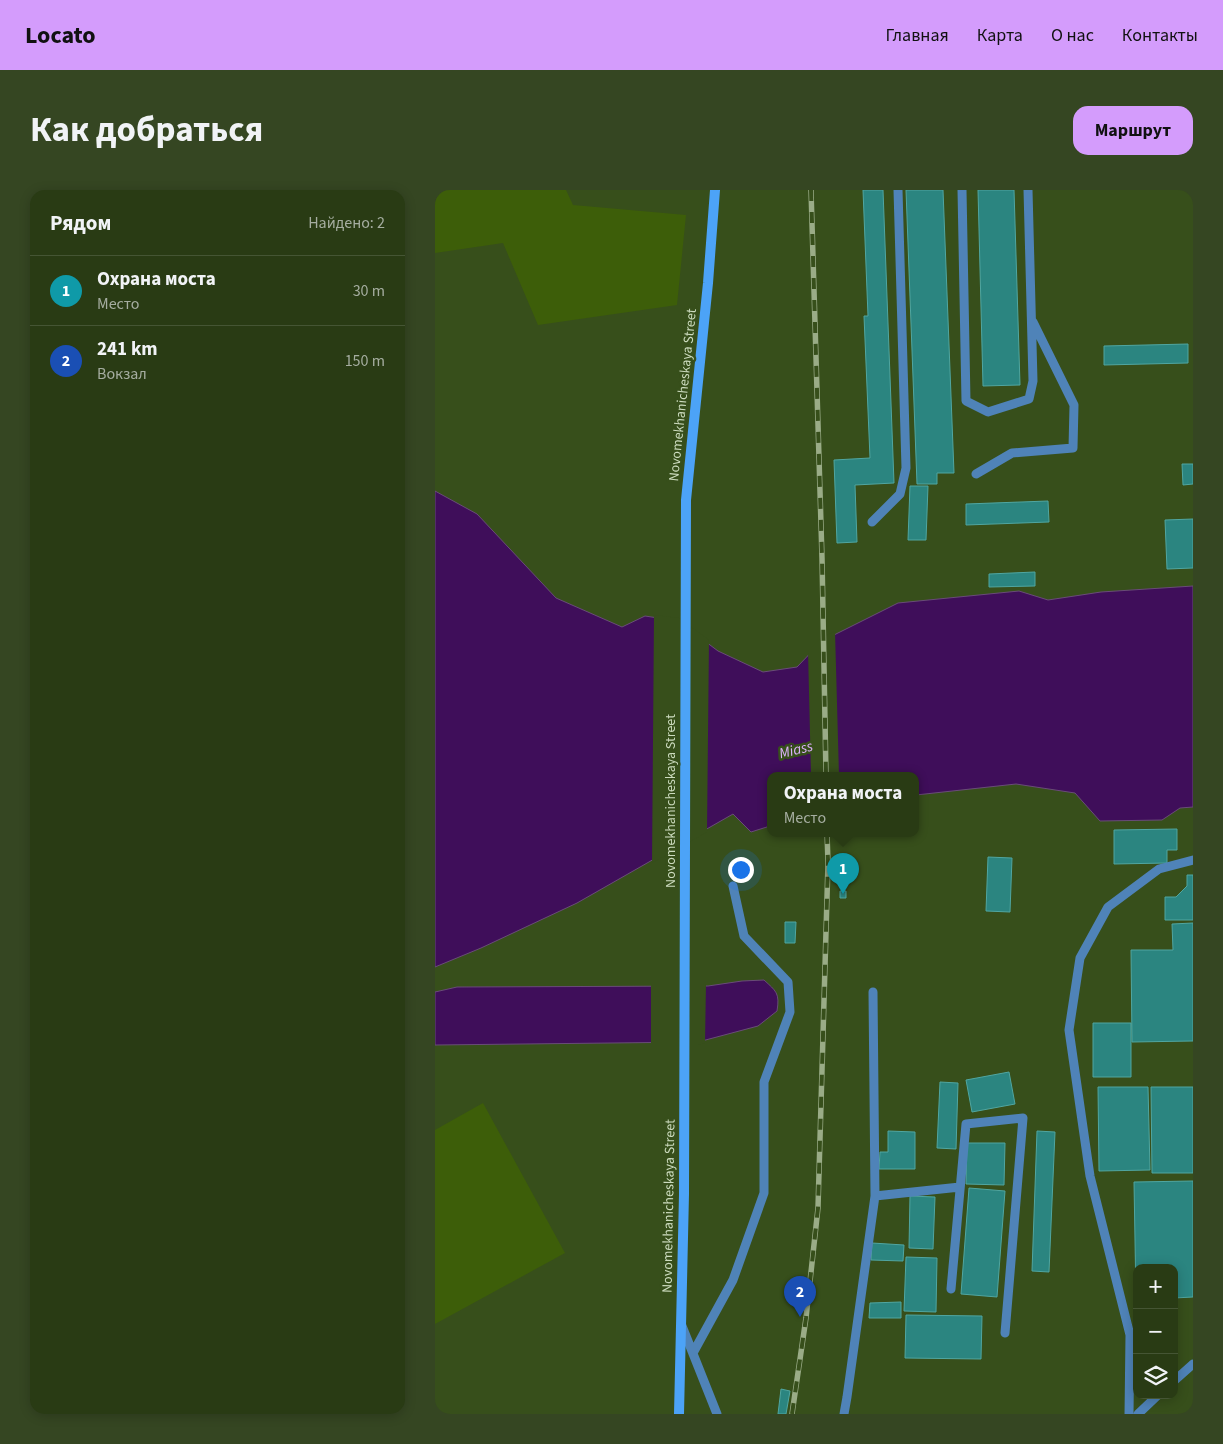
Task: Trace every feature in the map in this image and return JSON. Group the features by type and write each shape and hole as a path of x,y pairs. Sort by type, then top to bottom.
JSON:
{"main road":[{"name":"Novomekhanicheskaya Street","path":"679,1414 684,1194 686,500 708,283 715,190"}],"lane":[{"path":"872,522 900,494 906,468 898,190"},
{"path":"963,190 966,401 988,412 1029,398 1033,381 1028,190"},
{"path":"976,474 1012,453 1073,448 1074,405 1031,320"},
{"path":"1129,1414 1130,1336 1090,1176 1069,1030 1080,958 1108,907 1159,869 1193,860"},
{"path":"693,1352 733,1280 764,1193 764,1082 790,1012 788,982 744,936 733,886"},
{"path":"843,1414 875,1196 873,992"},
{"path":"951,1289 966,1124 1023,1118 1005,1333"},
{"path":"875,1196 960,1187"},
{"path":"681,1322 717,1414"},
{"path":"1178,1377 1193,1364"},
{"path":"1138,1414 1155,1399"}],"green space":[{"path":"435,190 566,190 573,205 686,215 677,305 538,325 503,243 435,253"},
{"path":"483,1103 565,1253 435,1324 435,1130"}],"water":[{"name":"Miass","path":"435,491 477,514 556,598 622,627 645,616 678,621 718,651 763,672 797,667 822,641 898,603 1019,591 1048,600 1101,592 1193,586 1193,807 1180,808 1162,820 1100,821 1075,793 1016,784 919,795 919,772 767,772 767,827 751,832 733,814 577,903 481,948 435,967"},
{"path":"764,980 776,993 778,1000 777,1011 758,1026 698,1042 435,1045 435,992 457,987 708,986"}],"pier":[{"path":"654,615 679,618 709,640 707,832 652,863"},
{"path":"835,631 839,772 811,772 808,651 820,639"},
{"path":"651,984 706,984 705,1043 698,1045 651,1045"}],"building":[{"path":"863,190 883,190 894,483 855,485 857,542 837,543 834,460 870,458 864,316 868,316"},
{"path":"906,190 943,190 954,473 937,473 937,484 917,484"},
{"path":"978,190 1014,190 1020,385 983,386"},
{"path":"1188,344 1188,363 1104,365 1104,346"},
{"path":"1182,464 1193,464 1193,484 1183,485"},
{"path":"910,486 928,486 926,540 908,540"},
{"path":"1048,501 1049,522 966,525 966,504"},
{"path":"1193,519 1193,568 1167,569 1165,520"},
{"path":"1035,572 1035,586 989,587 989,574"},
{"path":"1177,829 1177,850 1167,850 1167,863 1114,864 1114,830"},
{"path":"988,857 1012,858 1010,912 986,911"},
{"path":"1187,875 1193,875 1193,920 1165,920 1165,897 1176,897 1187,886"},
{"path":"840,891 846,891 846,898 840,898"},
{"path":"785,922 796,922 795,943 785,943"},
{"path":"1193,923 1193,1041 1132,1042 1131,950 1173,950 1172,924"},
{"path":"1093,1023 1131,1023 1131,1077 1093,1077"},
{"path":"1009,1072 1015,1104 972,1112 966,1080"},
{"path":"940,1082 958,1083 956,1149 937,1148"},
{"path":"1098,1087 1148,1087 1150,1170 1099,1171"},
{"path":"1151,1087 1193,1087 1193,1173 1152,1173"},
{"path":"888,1131 915,1132 915,1169 879,1169 880,1152 888,1152"},
{"path":"1037,1131 1055,1132 1049,1272 1032,1271"},
{"path":"967,1143 1005,1143 1004,1185 966,1184"},
{"path":"1193,1181 1193,1297 1178,1298 1178,1264 1135,1264 1134,1182"},
{"path":"969,1188 1005,1191 997,1297 961,1294"},
{"path":"910,1196 935,1197 933,1249 909,1248"},
{"path":"872,1243 904,1245 903,1261 871,1260"},
{"path":"906,1257 937,1258 936,1312 904,1311"},
{"path":"901,1302 901,1318 869,1318 870,1303"},
{"path":"906,1315 982,1316 981,1359 905,1358"},
{"path":"781,1389 790,1391 786,1414 778,1414"}],"railway":[{"path":"811,190 822,558 826,772"},
{"path":"792,1414 806,1318 818,1208 828,863 827,837"}],"place":[{"name":"Охрана моста","path":"843,894"},
{"name":"241 km","path":"800,1317"}]}
